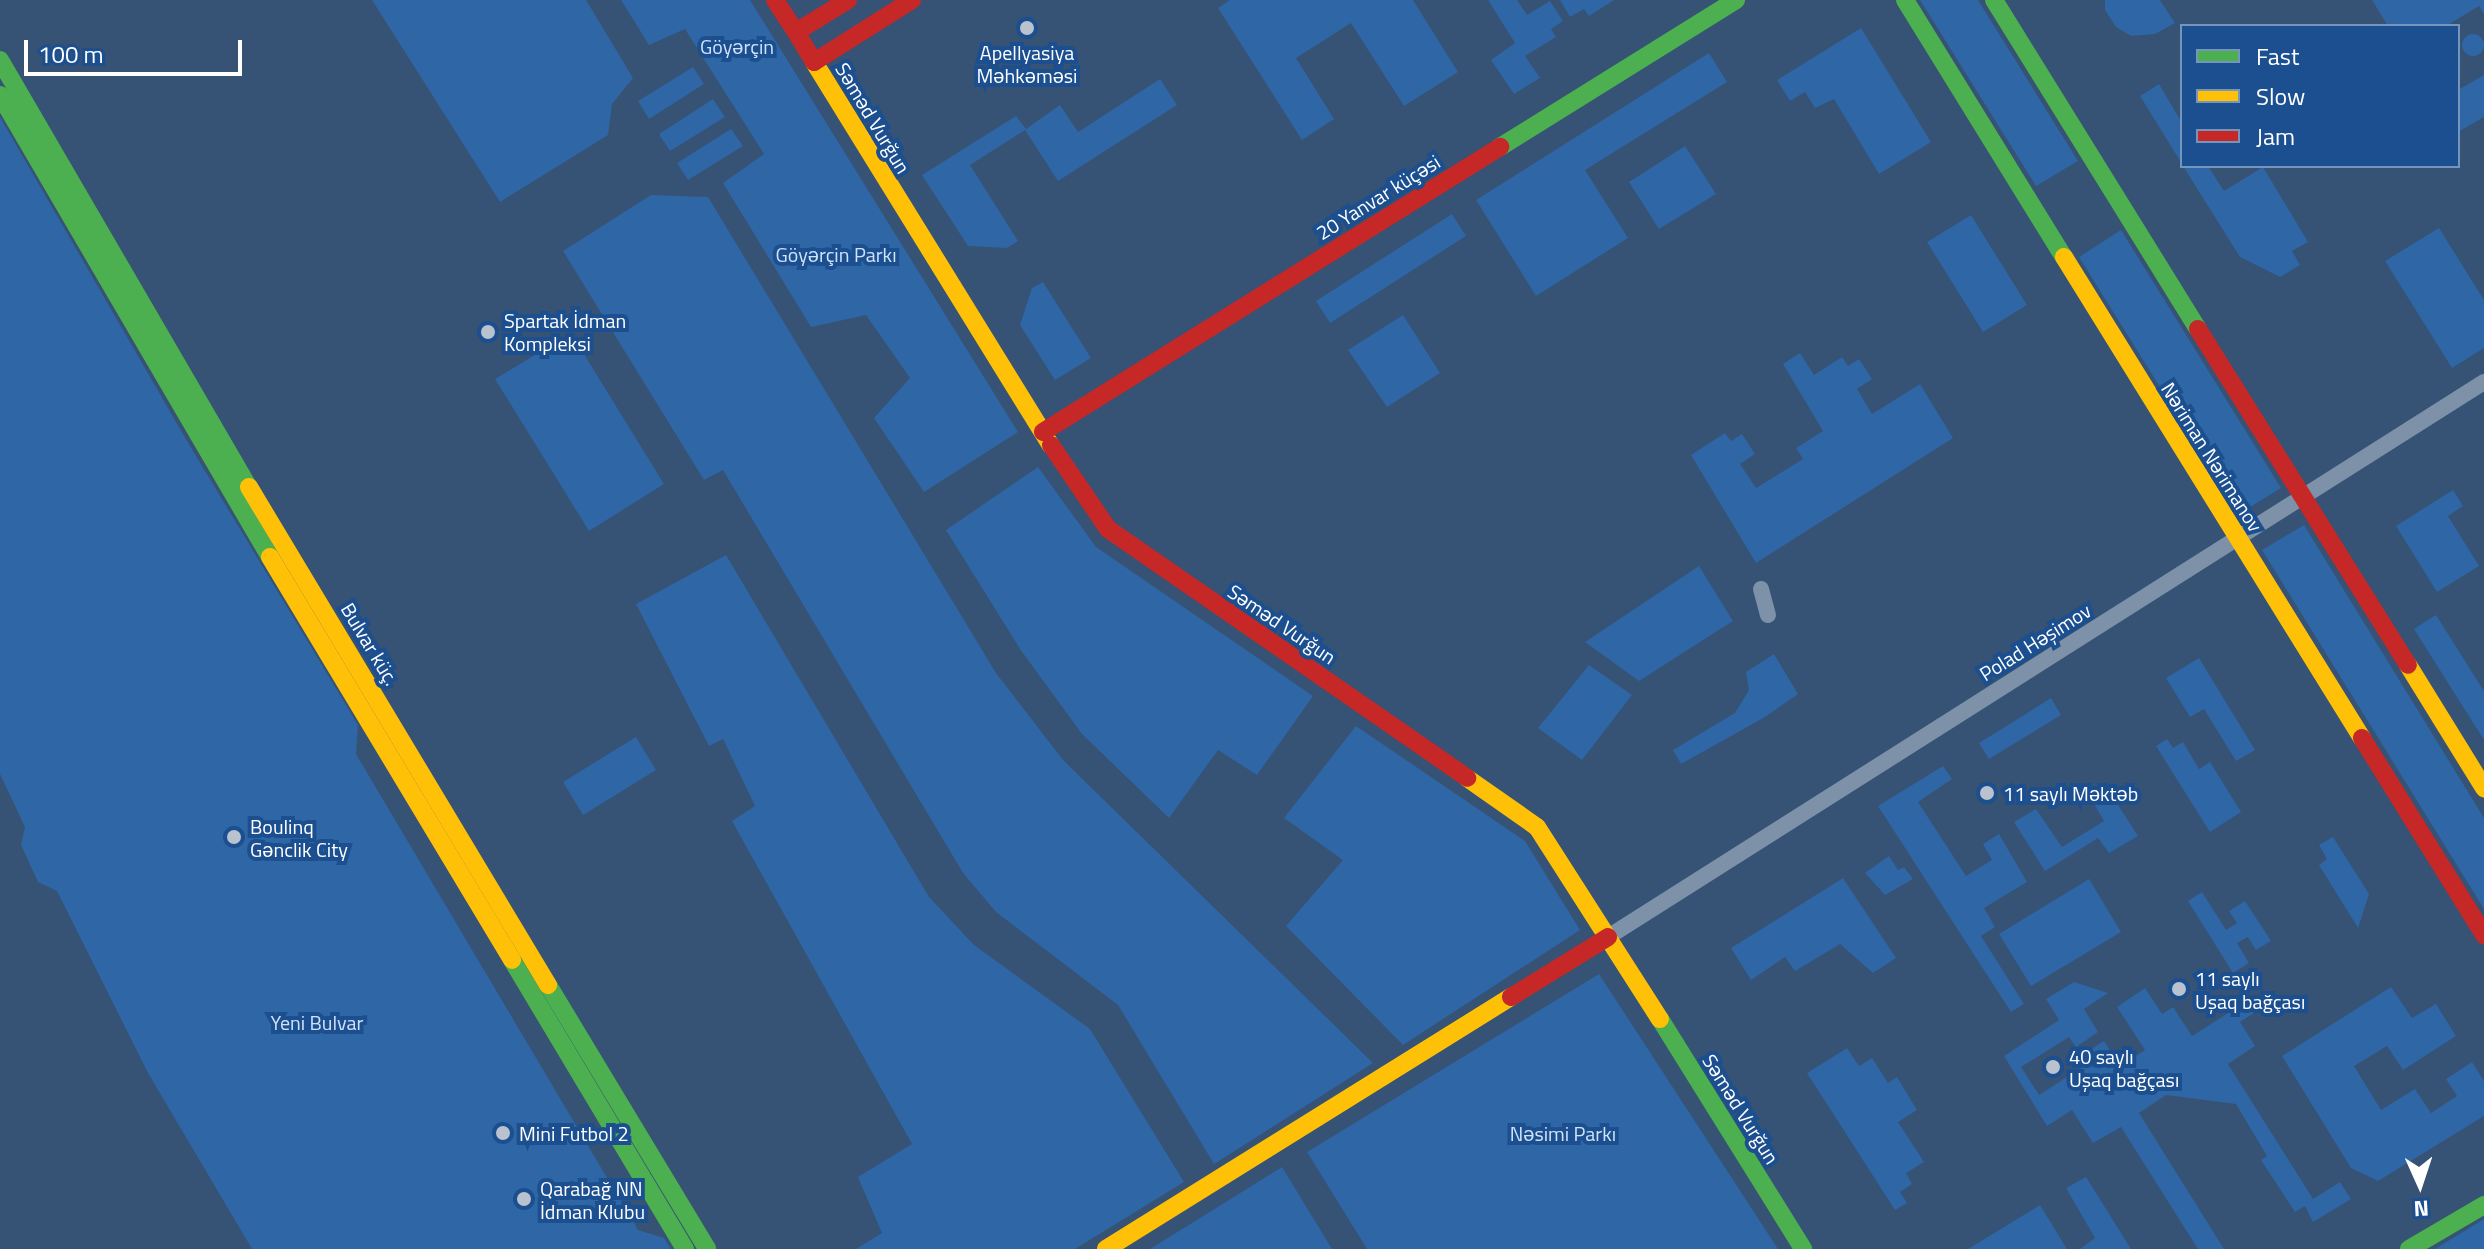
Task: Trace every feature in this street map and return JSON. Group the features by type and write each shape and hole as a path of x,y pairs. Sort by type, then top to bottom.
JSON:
{"main road":[{"name":"Səməd Vurğun","path":"775,0 1095,513 1126,545 1442,758 1537,827 1555,850 1803,1249"},
{"path":"796,32 848,0"},
{"path":"814,62 912,0"},
{"name":"20 Yanvar küçəsi","path":"1043,432 1736,0"},
{"name":"Nəriman Nərimanov","path":"1905,0 2484,935"},
{"path":"1994,0 2300,498 2484,788"},
{"name":"Bulvar küç.","path":"0,60 450,839 693,1244"},
{"name":"Bulvar küç.","path":"0,95 197,435 450,839"},
{"path":"1106,1249 1608,937"},
{"path":"2409,1249 2484,1205"}],"street":[{"name":"Polad Həşimov","path":"1608,937 2484,382"},
{"path":"1761,589 1763,607 1768,615"}],"green space":[{"path":"372,0 586,0 633,78 612,104 608,135 500,202"},
{"name":"Göyərçin Parkı","path":"621,0 750,0 1018,432 924,492 874,418 910,378 866,315 811,327 723,183 764,154 685,29 649,45"},
{"path":"1230,0 1413,0 1458,72 1404,106 1351,23 1296,58 1334,119 1302,140 1218,8"},
{"path":"1488,0 1517,0 1527,15 1550,1 1563,21 1551,29 1556,37 1525,56 1540,78 1514,94 1491,60 1515,43"},
{"path":"1560,0 1614,0 1589,16 1584,9 1570,17"},
{"path":"1920,0 1978,0 2078,161 2036,186"},
{"path":"2105,0 2160,0 2175,23 2155,34 2131,36 2116,27 2105,10"},
{"path":"2372,0 2484,0 2484,14 2479,6 2449,24 2387,24"},
{"path":"1861,28 1931,142 1879,174 1834,99 1815,108 1805,92 1790,101 1777,80"},
{"path":"2469,34 2477,34 2484,45 2477,56 2469,56 2462,49 2462,41"},
{"path":"1709,53 1727,82 1585,170 1628,238 1536,296 1476,200"},
{"path":"693,67 704,84 649,119 638,101"},
{"path":"2484,75 2484,117 2460,131 2460,89"},
{"path":"1160,79 1177,105 1058,181 1025,130 970,165 1018,241 1007,248 968,246 922,175 1016,116 1026,129 1060,105 1078,132"},
{"path":"2159,84 2180,120 2180,161 2140,96"},
{"path":"713,99 725,117 670,151 659,134"},
{"name":"Yeni Bulvar","path":"0,117 187,441 358,725 356,754 638,1230 664,1238 671,1249 252,1249 148,1073 57,891 38,882 21,845 25,827 0,774"},
{"path":"731,129 743,146 688,180 677,163"},
{"path":"1685,146 1716,194 1659,229 1629,182"},
{"path":"2184,168 2209,168 2224,191 2264,168 2308,242 2292,251 2300,265 2280,277 2240,257"},
{"path":"651,195 708,197 996,673 1063,760 1373,1063 1214,1164 1118,1005 996,912 963,873 723,470 704,480 563,251"},
{"path":"1452,214 1466,236 1330,323 1316,301"},
{"path":"1971,215 2027,305 1983,332 1927,242"},
{"path":"2439,228 2484,300 2484,348 2452,368 2385,261"},
{"path":"2121,230 2281,488 2239,514 2079,257"},
{"path":"1043,282 1091,358 1055,380 1020,325 1032,288"},
{"path":"1403,315 1440,373 1387,407 1348,350"},
{"path":"571,333 664,484 589,531 495,379"},
{"path":"1800,353 1814,375 1842,357 1848,366 1859,359 1872,379 1857,389 1872,414 1920,384 1953,438 1756,563 1691,455 1725,433 1731,441 1742,434 1755,454 1740,464 1756,488 1803,459 1796,448 1823,431 1783,364"},
{"path":"1038,467 1096,547 1313,696 1257,775 1218,750 1169,818 1082,734 1020,649 946,530"},
{"path":"2453,490 2463,506 2448,516 2479,566 2437,592 2396,526"},
{"path":"2304,525 2484,818 2484,909 2262,550"},
{"path":"726,555 929,897 974,945 1090,1029 1184,1182 1075,1249 856,1249 882,1233 858,1177 912,1144 732,821 755,806 723,739 709,746 636,604"},
{"path":"1699,566 1733,621 1639,681 1585,642"},
{"path":"2436,615 2484,691 2484,740 2414,629"},
{"path":"1774,654 1798,694 1765,717 1681,764 1673,750 1735,713 1749,690 1746,672"},
{"path":"2199,658 2255,750 2236,761 2204,709 2190,717 2166,678"},
{"path":"1589,665 1632,695 1582,760 1538,728"},
{"path":"2051,698 2061,715 1989,759 1979,743"},
{"path":"1356,726 1525,841 1580,930 1403,1045 1286,926 1343,860 1284,818"},
{"path":"636,737 656,770 583,815 563,782"},
{"path":"2167,739 2173,748 2183,742 2199,769 2210,762 2241,812 2210,832 2156,746"},
{"path":"1943,766 1952,779 1918,802 1966,876 1992,860 1983,844 1999,834 2027,882 1984,908 1995,927 1981,936 2024,1004 2011,1012 1878,806"},
{"path":"2109,791 2138,836 2109,853 2098,838 2045,871 2014,822 2036,809 2062,847 2104,821 2093,802"},
{"path":"2333,837 2369,894 2358,928 2319,865 2327,859 2319,845"},
{"path":"1889,856 1898,870 1904,867 1913,879 1885,895 1865,873"},
{"path":"1843,878 1896,958 1873,973 1840,944 1795,971 1785,957 1751,980 1731,948"},
{"path":"2089,879 2121,932 2031,986 1999,934"},
{"path":"2202,892 2226,930 2237,923 2229,911 2245,901 2271,941 2256,950 2248,937 2237,943 2249,963 2233,973 2188,901"},
{"name":"Nəsimi Parkı","path":"1599,974 1778,1249 1367,1249 1307,1152"},
{"path":"2074,982 2108,993 2084,1009 2098,1032 2076,1047 2069,1037 2021,1067 2039,1095 2087,1064 2082,1055 2104,1041 2120,1066 2145,1050 2117,1007 2145,988 2162,1014 2173,1007 2192,1036 2249,1000 2257,1011 2240,1022 2255,1046 2228,1064 2313,1199 2340,1182 2351,1199 2313,1222 2305,1206 2295,1212 2261,1160 2267,1156 2236,1104 2166,1095 2139,1113 2224,1249 2198,1249 2121,1127 2093,1143 2072,1110 2047,1126 2004,1056 2059,1020 2046,999"},
{"path":"2391,987 2412,1018 2436,1004 2456,1036 2403,1070 2387,1046 2354,1066 2381,1110 2415,1089 2431,1113 2457,1096 2446,1079 2472,1062 2484,1081 2484,1116 2378,1181 2351,1168 2282,1056"},
{"path":"1847,1048 1859,1066 1872,1058 1888,1083 1897,1077 1917,1110 1898,1122 1924,1162 1906,1173 1912,1184 1900,1192 1907,1203 1895,1210 1807,1073"},
{"path":"1282,1167 1332,1249 1150,1249"},
{"path":"2086,1177 2131,1249 2080,1249 2095,1238 2066,1188"},
{"path":"2040,1205 2067,1249 1968,1249"},
{"path":"2484,1219 2484,1249 2435,1249"}],"traffic: fast":[{"path":"1500,147 1736,0"},
{"path":"1905,0 2064,257"},
{"path":"1994,0 2198,329"},
{"path":"0,60 249,487"},
{"path":"0,95 270,557"},
{"path":"512,960 685,1249"},
{"path":"548,985 707,1249"},
{"path":"1660,1019 1803,1249"},
{"path":"2409,1249 2484,1205"}],"traffic: slow":[{"path":"814,62 1051,445"},
{"path":"2064,257 2362,738"},
{"path":"249,487 548,985"},
{"path":"270,557 512,960"},
{"path":"2408,665 2484,788"},
{"path":"1467,778 1537,827 1660,1019"},
{"path":"1106,1249 1511,997"}],"traffic: jam":[{"path":"775,0 796,32"},
{"path":"848,0 796,32 814,62 912,0"},
{"path":"1043,432 1500,147"},
{"path":"2198,329 2408,665"},
{"path":"1051,445 1108,529 1467,778"},
{"path":"2362,738 2484,935"},
{"path":"1511,997 1608,937"}],"place":[{"name":"Apellyasiya Məhkəməsi","path":"1027,28"},
{"name":"Spartak İdman Kompleksi","path":"488,332"},
{"name":"11 saylı Məktəb","path":"1987,793"},
{"name":"Boulinq Gənclik City","path":"234,837"},
{"name":"11 saylı Uşaq bağçası","path":"2179,989"},
{"name":"40 saylı Uşaq bağçası","path":"2053,1067"},
{"name":"Mini Futbol 2","path":"503,1133"},
{"name":"Qarabağ NN İdman Klubu","path":"524,1199"}],"park label":[{"name":"Göyərçin","path":"737,46"}]}
